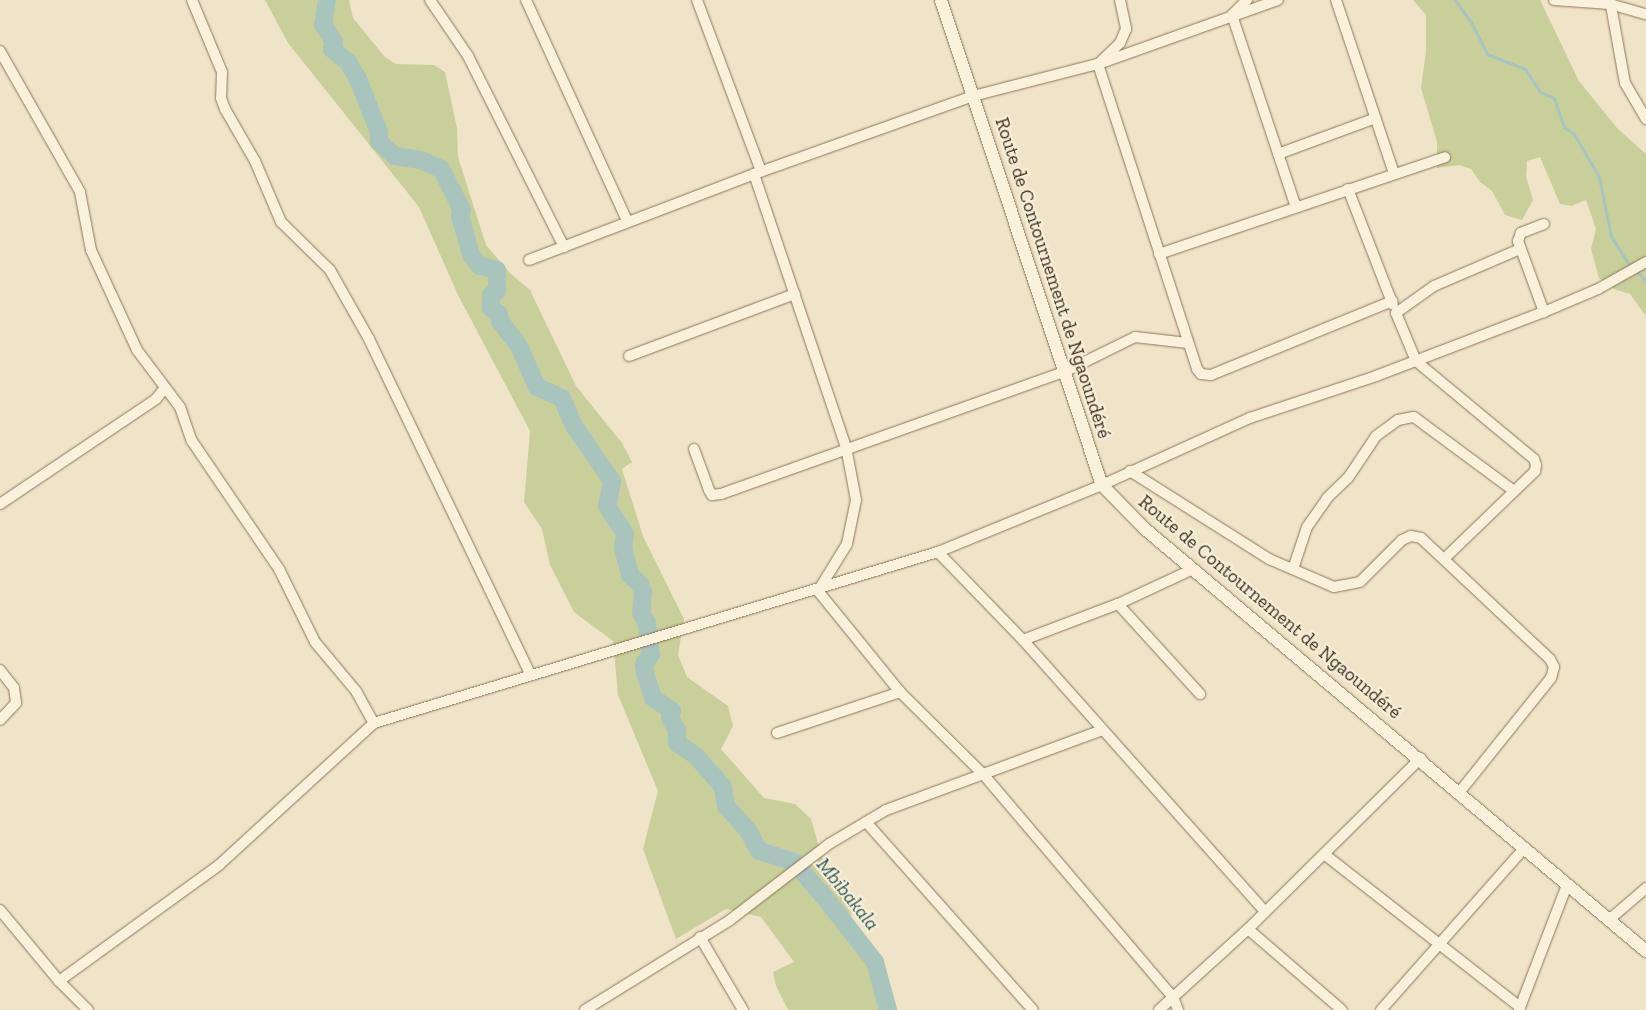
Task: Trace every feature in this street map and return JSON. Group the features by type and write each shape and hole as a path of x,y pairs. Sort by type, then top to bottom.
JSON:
{"street":[{"path":"192,0 222,72 221,98 225,109 255,161 282,222 330,270 369,338 531,675"},
{"path":"430,0 468,56 564,247"},
{"path":"526,0 626,221"},
{"path":"697,0 757,173 846,448 856,500 854,519 847,544 818,591"},
{"name":"Route de Contournement de Ngaoundéré","path":"941,0 1102,485 1145,529 1421,758 1459,793 1525,846 1567,885 1646,951"},
{"path":"1098,64 1120,43 1126,29 1120,0"},
{"path":"1232,16 1247,0"},
{"path":"529,260 626,221 973,96 1098,64 1278,0"},
{"path":"1336,0 1394,173"},
{"path":"1554,0 1610,2 1646,14"},
{"path":"1610,2 1625,84 1646,120"},
{"path":"1232,16 1296,207"},
{"path":"0,51 80,192 91,250 137,350 180,407 192,441 279,569 315,642 356,691 374,723"},
{"path":"1098,64 1188,343 1197,369 1201,374 1211,375 1392,301"},
{"path":"1278,154 1376,118"},
{"path":"1159,254 1445,157"},
{"path":"1348,189 1416,361 1534,459 1535,471 1444,559"},
{"path":"1544,224 1521,233 1518,241 1544,312"},
{"path":"1396,313 1434,286 1520,249"},
{"path":"59,981 219,865 374,723 647,640 818,591 938,552 1102,485 1250,418 1416,361 1544,312 1646,262"},
{"path":"629,356 795,294"},
{"path":"694,449 712,495 1064,372 1135,337 1188,343"},
{"path":"0,504 156,399 165,388"},
{"path":"1292,569 1307,527 1326,498 1348,478 1376,436 1408,416 1514,491"},
{"path":"1130,471 1268,558 1334,587 1348,586 1360,582 1402,540 1411,536 1421,538 1550,659 1554,667 1551,678 1459,793"},
{"path":"938,552 1023,640 1265,912"},
{"path":"1023,640 1118,604 1194,569"},
{"path":"818,591 900,692 983,774 1174,997 1178,1010"},
{"path":"1118,604 1200,694"},
{"path":"0,670 14,688 16,703 0,720"},
{"path":"777,733 900,692"},
{"path":"584,1010 730,920 799,868 866,822 928,792 983,774 1102,730"},
{"path":"1159,1010 1248,929 1421,758"},
{"path":"866,822 1033,1010"},
{"path":"1381,1010 1525,846"},
{"path":"1324,854 1440,942 1519,1008 1567,885"},
{"path":"1610,919 1646,888"},
{"path":"0,910 59,981 88,1010"},
{"path":"1248,929 1342,1010"},
{"path":"700,937 742,1010"}],"green space":[{"name":"Mbibakala","path":"265,0 349,0 353,18 385,57 396,64 434,65 445,72 457,128 458,157 486,245 510,273 530,290 576,386 622,443 632,462 622,469 643,536 684,619 678,655 687,677 728,706 733,726 721,749 764,798 795,804 811,819 821,854 838,889 851,903 852,933 878,957 895,1010 788,1010 776,986 773,972 794,962 761,917 726,909 676,939 643,849 658,791 618,695 613,641 574,612 550,565 542,529 524,502 530,431 458,295 419,207 288,43"},
{"path":"1413,0 1540,0 1579,81 1617,128 1646,154 1646,316 1630,294 1614,289 1599,278 1591,249 1596,229 1586,200 1571,206 1560,204 1540,157 1527,161 1526,176 1533,200 1522,220 1505,215 1492,191 1480,182 1471,169 1459,165 1437,168 1437,142 1421,88 1426,51 1426,15"}],"waterway":[{"name":"Mbibakala","path":"327,0 323,24 334,42 332,49 348,62 358,79 379,132 379,142 395,156 421,160 441,169 462,210 460,216 471,255 480,266 497,270 497,291 491,295 491,308 499,314 500,321 519,346 537,387 562,398 574,426 612,481 607,506 625,534 623,548 630,575 640,584 643,592 641,613 647,623 651,654 644,664 645,673 653,698 672,711 670,718 677,730 677,743 696,756 723,787 726,806 747,829 759,851 794,862 825,898 875,962 888,1010"},
{"path":"1455,0 1471,22 1487,54 1525,69 1540,92 1554,98 1564,127 1574,134 1599,177 1611,236 1631,268"},
{"path":"1636,271 1646,281"}]}
